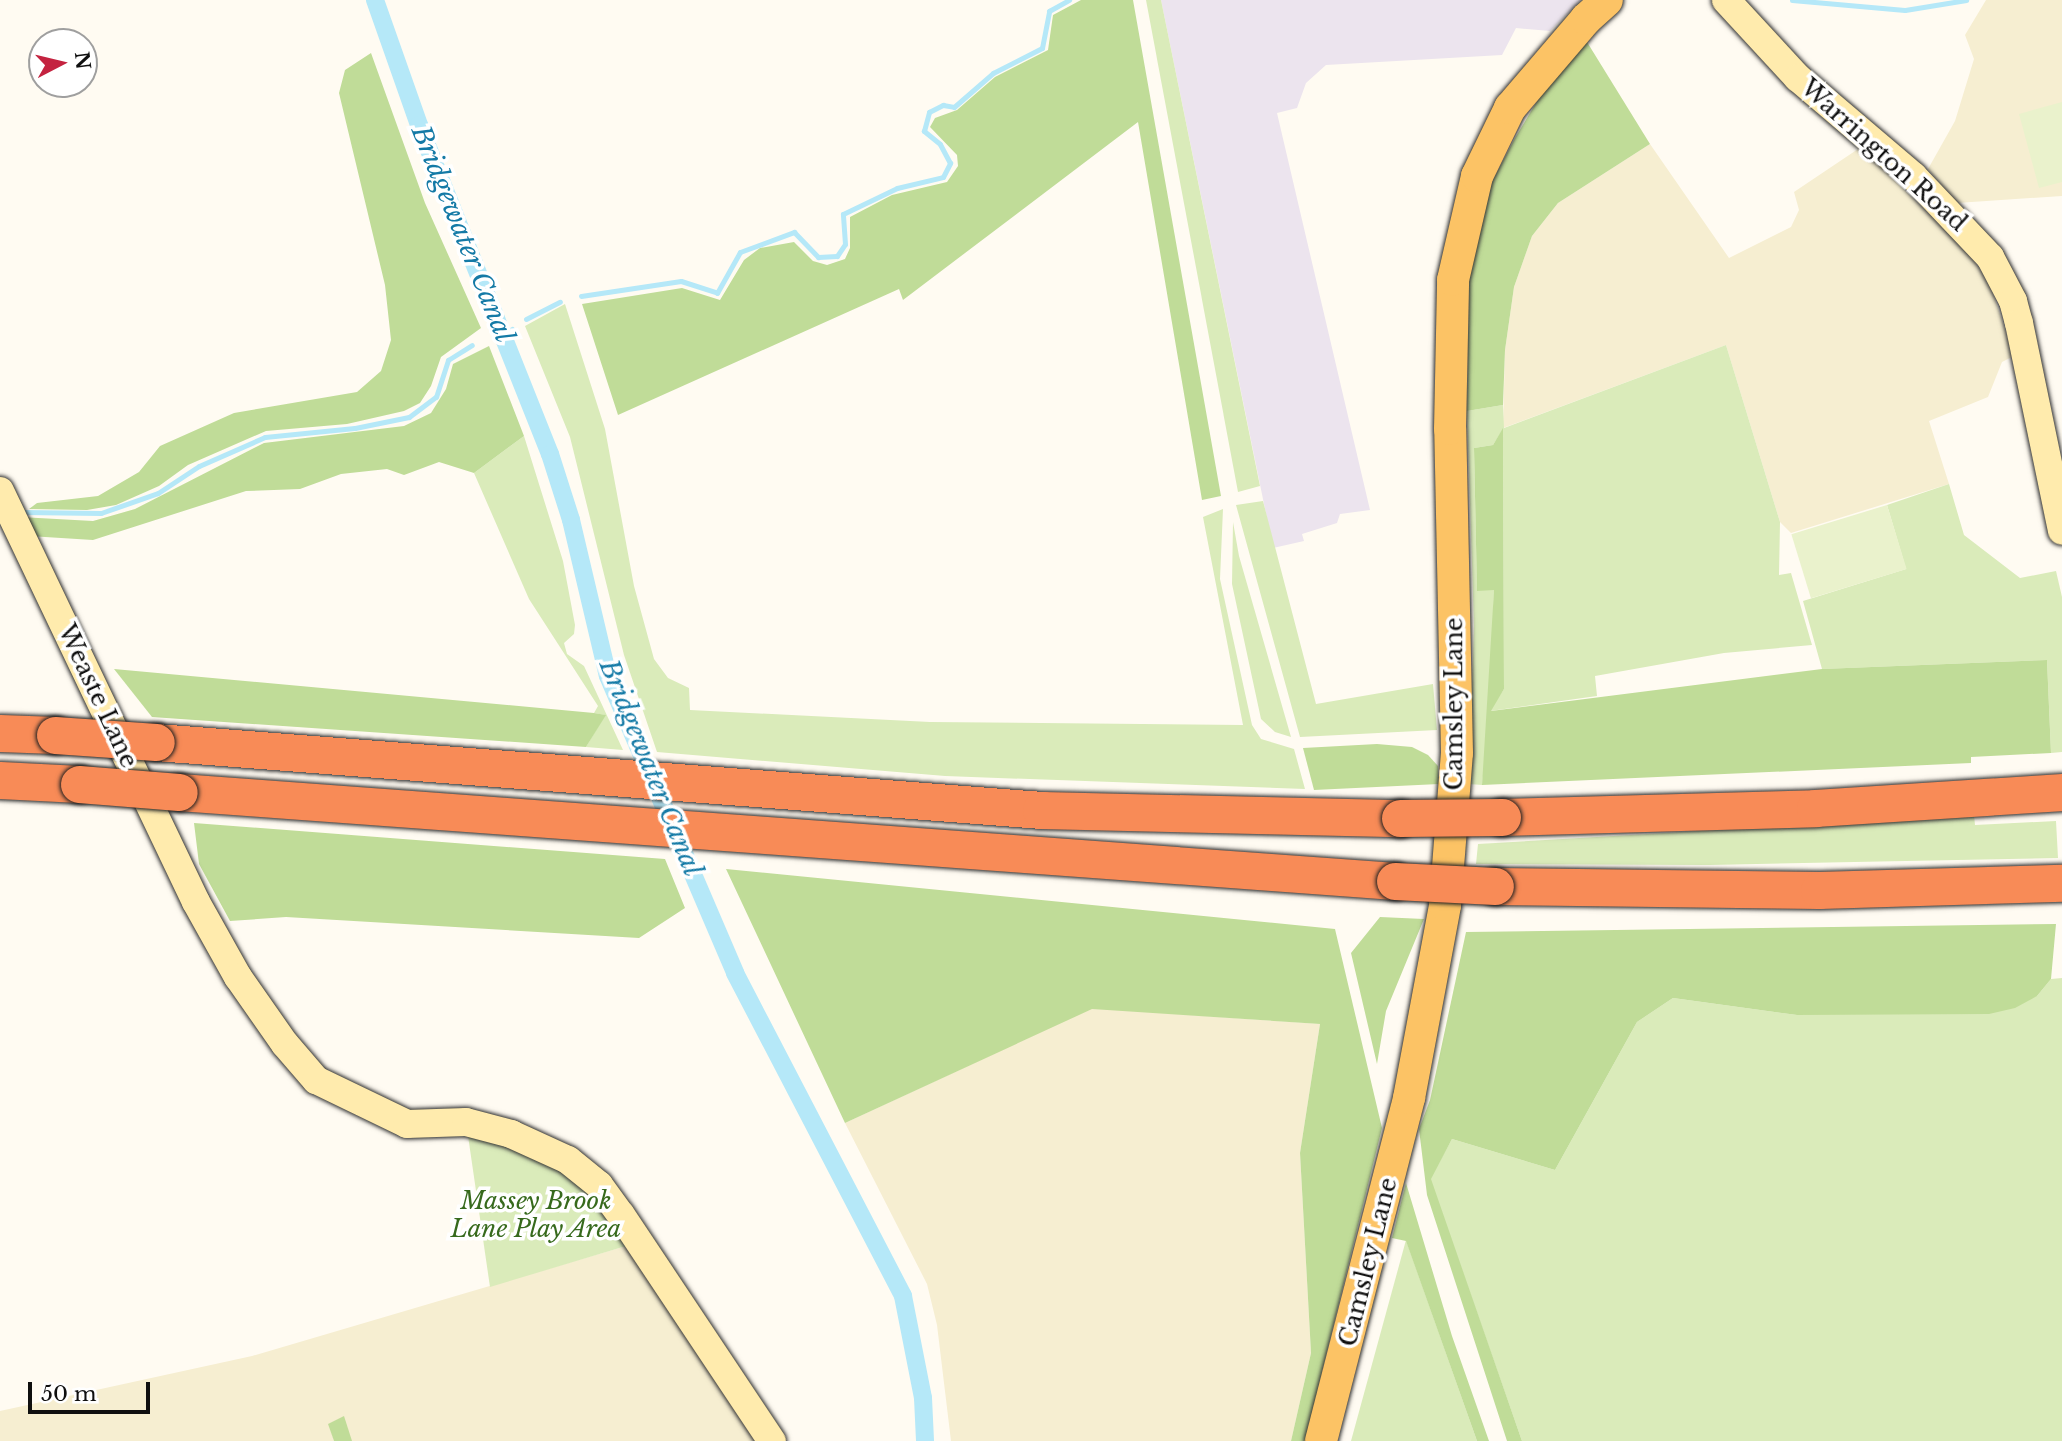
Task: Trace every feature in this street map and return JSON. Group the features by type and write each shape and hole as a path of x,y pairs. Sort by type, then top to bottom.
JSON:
{"highway":[{"path":"0,733 156,742 1041,810 1400,818 1502,817 1815,808 2062,792"},
{"path":"0,780 1495,886 1947,888 2062,883"}],"main road":[{"name":"Camsley Lane","path":"1321,1441 1409,1098 1442,932 1455,787 1450,429 1453,280 1477,176 1510,108 1607,0"}],"street":[{"name":"Warrington Road","path":"1726,0 1798,78 1955,216 1997,268 2019,323 2062,531"},
{"name":"Weaste Lane","path":"0,491 196,902 238,976 316,1080 407,1124 466,1122 511,1134 568,1160 598,1185 772,1441"}],"shaded area":[{"path":"1161,0 1581,0 1550,31 1516,28 1502,55 1326,65 1306,83 1297,108 1277,113 1370,510 1340,514 1337,523 1302,534 1304,541 1273,548"},
{"path":"1986,0 2062,0 2062,196 1957,203 1928,169 1955,121 1974,59 1965,35"},
{"path":"1650,144 1729,258 1791,227 1799,210 1794,192 1861,147 1968,253 1989,282 2014,356 2002,362 1988,397 1929,421 1949,484 1791,533 1780,522 1726,345 1503,428 1505,350 1514,287 1532,236 1558,203"},
{"path":"1092,1008 1320,1024 1300,1153 1311,1353 1291,1441 951,1441 937,1325 927,1284 845,1123"},
{"path":"626,1246 772,1441 351,1441 329,1424 334,1441 0,1441 0,1411 252,1356"}],"green space":[{"path":"1081,0 1133,0 1221,496 1202,500 1138,122 903,300 899,289 618,415 582,304 682,288 720,300 744,260 760,248 794,242 813,261 827,265 845,259 850,248 850,217 892,195 947,182 958,166 957,155 930,127 935,118 957,110 995,77 1048,50 1053,15"},
{"path":"1146,0 1161,0 1260,486 1238,492"},
{"path":"1587,42 1650,144 1558,203 1532,236 1514,287 1505,350 1503,405 1467,411 1469,280 1478,226 1493,180 1515,138 1539,98"},
{"path":"371,53 425,203 481,328 441,357 431,386 420,403 404,411 347,424 266,431 188,465 159,486 116,505 87,510 29,509 37,503 98,496 139,472 160,446 234,413 357,392 381,371 391,340 385,285 339,93 345,70"},
{"path":"2062,102 2062,182 2039,188 2019,114"},
{"path":"565,304 605,429 634,586 654,659 668,678 689,688 690,710 930,722 1243,725 1203,517 1223,509 1220,579 1252,725 1261,739 1294,749 1305,789 945,776 657,752 624,655 570,437 525,326"},
{"path":"1726,345 1780,522 1779,575 1791,573 1812,645 1724,653 1595,676 1597,696 1490,711 1482,785 1469,784 1474,626 1467,411 1503,405 1504,428","holes":["1503,429 1504,689 1490,710 1494,590 1477,590 1474,448 1493,445"]},
{"path":"489,346 524,436 474,473 439,462 404,475 387,469 341,474 300,489 246,491 93,540 29,536 20,517 93,521 135,509 264,443 404,426 431,413 446,389 453,364"},
{"path":"1503,428 1504,689 1491,711 1822,669 2047,660 2051,753 1971,757 1971,763 1482,785 1494,590 1477,591 1474,448 1493,445"},
{"path":"524,436 563,561 575,625 574,634 564,643 567,654 584,666 623,750 586,747 605,715 594,713 598,706 529,599 474,473"},
{"path":"1949,484 1964,535 2020,578 2056,571 2062,597 2062,752 2051,753 2047,660 1822,669 1803,601 1906,569 1887,505"},
{"path":"1263,501 1316,704 1433,684 1437,730 1300,737 1236,505"},
{"path":"1887,505 1907,569 1811,598 1791,534"},
{"path":"1233,522 1239,556 1291,737 1275,732 1261,719 1232,584"},
{"path":"114,669 606,715 586,747 152,717"},
{"path":"1377,744 1412,747 1428,755 1438,766 1439,784 1314,790 1303,748"},
{"path":"1974,815 1975,825 2056,821 2058,858 1709,865 1476,864 1478,844"},
{"path":"194,823 665,859 685,908 639,938 286,917 230,921 199,864"},
{"path":"726,869 1335,929 1382,1128 1305,1441 1291,1441 1311,1353 1300,1153 1320,1024 1092,1009 845,1123"},
{"path":"1380,917 1424,919 1386,1011 1377,1064 1351,953"},
{"path":"2056,924 2051,979 2037,996 2015,1008 1989,1014 1797,1015 1673,998 1637,1022 1555,1170 1452,1139 1431,1179 1522,1441 1507,1441 1427,1195 1419,1129 1430,1100 1466,932"},
{"path":"2062,978 2062,1441 1522,1441 1430,1179 1452,1139 1555,1170 1637,1022 1673,998 1797,1015 2037,996 2051,979"},
{"name":"Massey Brook Lane Play Area","path":"466,1122 599,1185 626,1246 490,1287"},
{"path":"1406,1183 1452,1336 1489,1441 1477,1441 1406,1241 1392,1238"},
{"path":"1406,1240 1477,1441 1351,1441"},
{"path":"344,1416 352,1441 334,1441 328,1424"}],"waterway":[{"name":"Bridgewater Canal","path":"375,0 419,125 550,454 571,520 608,676 735,973 903,1296 923,1398 925,1441"},
{"path":"581,296 681,281 717,293 740,252 794,232 818,257 837,256 845,244 843,214 897,188 943,177 950,163 940,144 924,131 929,112 943,105 954,107 993,73 1042,48 1049,11 1069,0"},
{"path":"1792,0 1905,10 1966,0"},
{"path":"526,319 560,302"},
{"path":"508,332 512,329"},
{"path":"22,512 101,513 158,493 199,466 265,437 355,428 409,417 436,397 448,360 472,345"}]}
